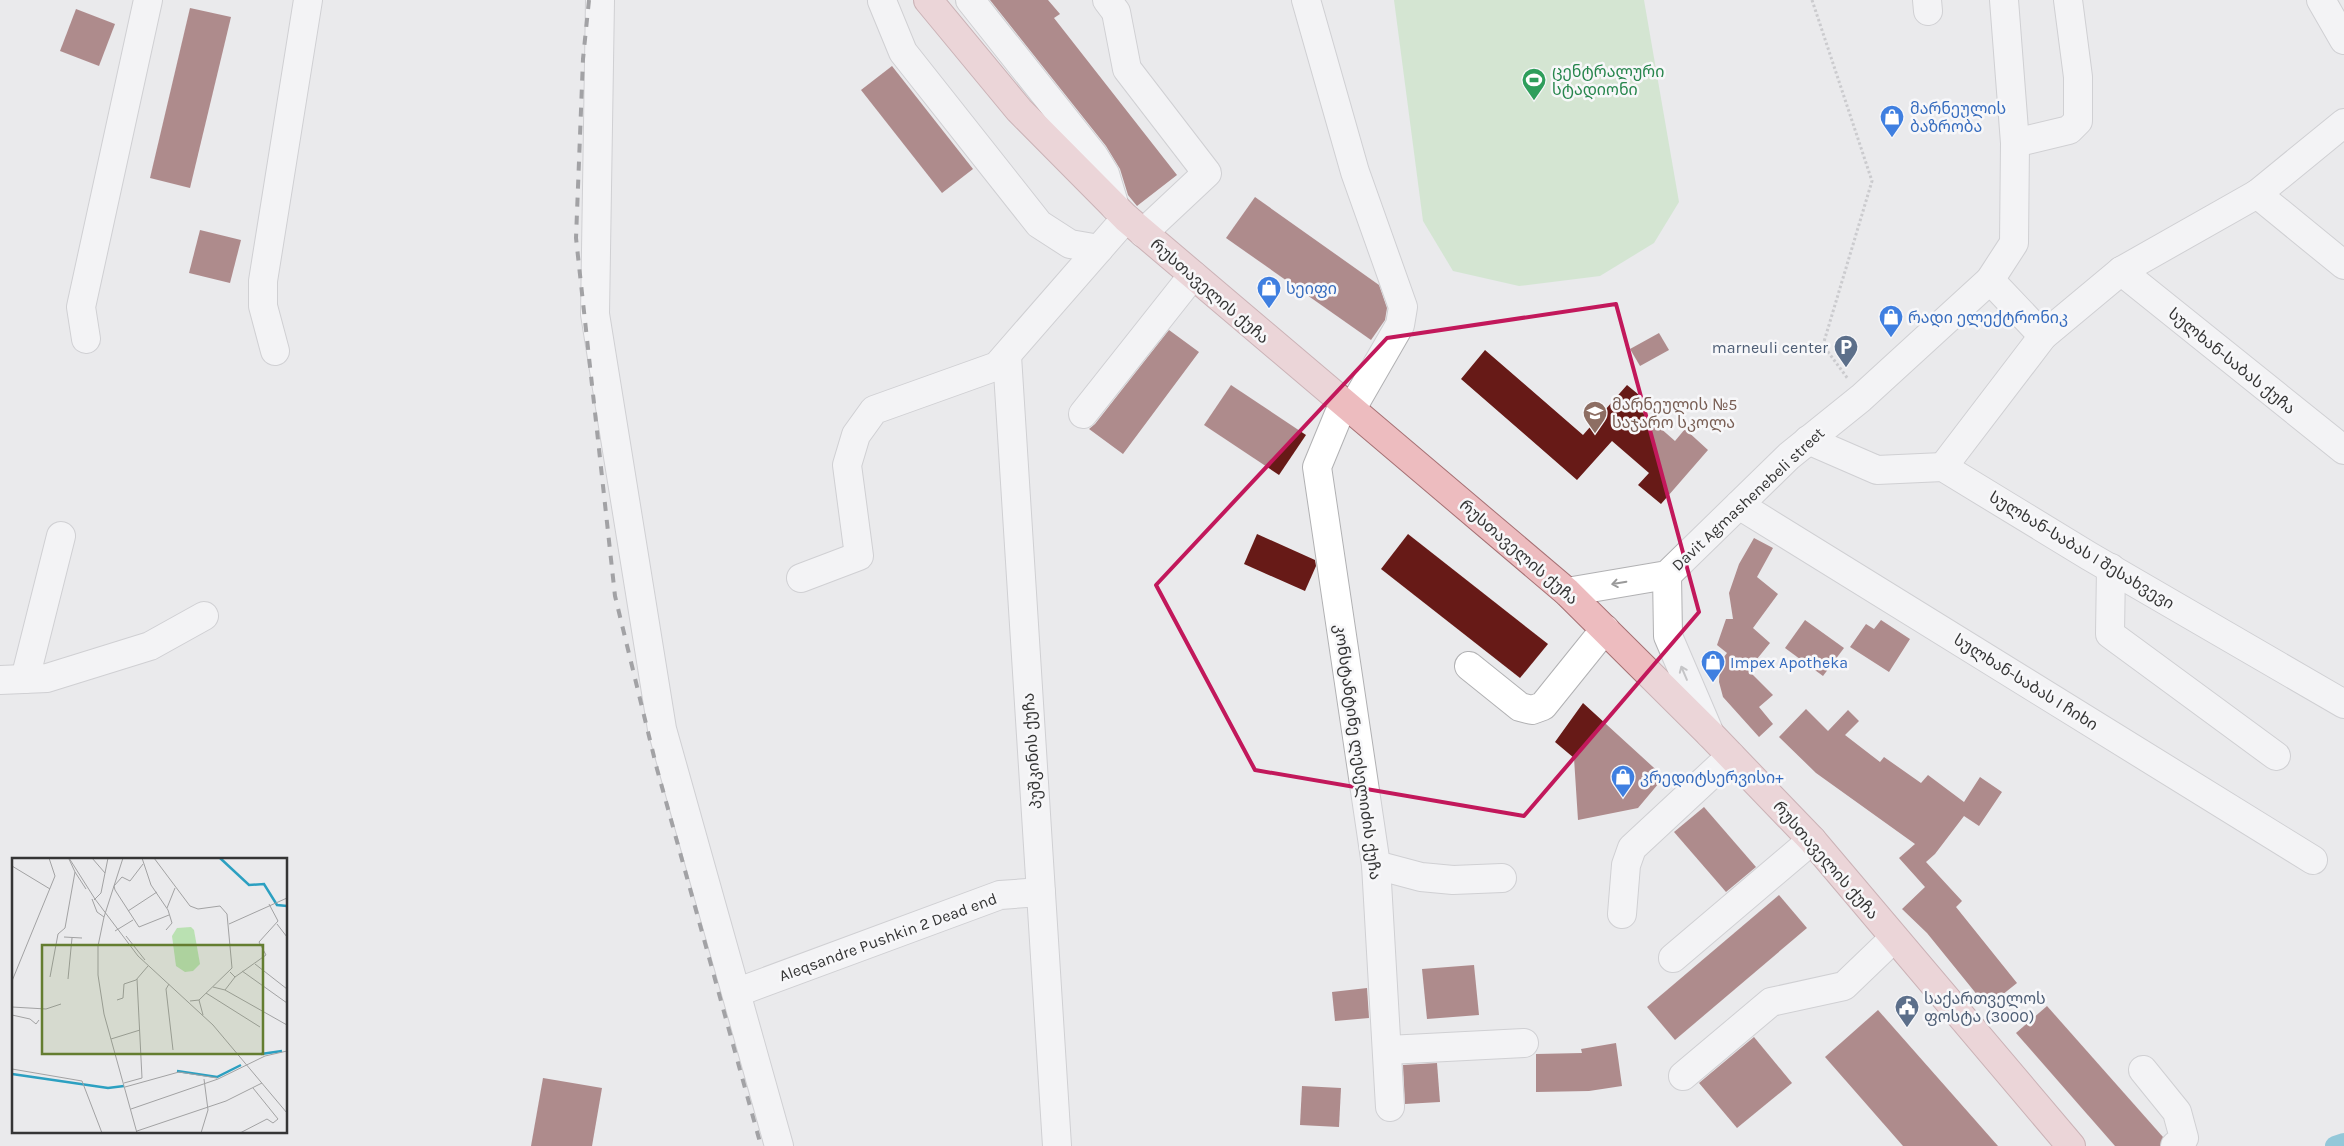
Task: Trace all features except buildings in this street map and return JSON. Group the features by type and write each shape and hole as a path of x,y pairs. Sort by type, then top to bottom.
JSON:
{"main road":[{"name":"რუსთაველის ქუჩა","path":"928,0 1019,110 1128,219 1567,592 1606,629 1812,840 2071,1146"}],"street":[{"path":"86,339 81,307 148,0"},
{"path":"275,351 263,306 263,281 308,0"},
{"path":"600,0 595,314 662,729 738,992 779,1146"},
{"path":"970,0 1094,156 1128,219"},
{"path":"801,578 859,556 847,465 856,435 874,410 998,366 1099,249 1128,219 1206,172 1127,69 1116,12 1107,0"},
{"name":"კონსტანტინე ლესელიძის ქუჩა","path":"1306,0 1355,172 1403,307 1400,326 1347,407 1317,467 1376,865 1390,1107"},
{"name":"Davit Agmashenebeli street","path":"1567,592 1667,575 1808,440 1862,398 1990,280 2014,243 2015,144 2004,0"},
{"path":"2015,144 2069,130 2078,120 2078,77 2068,0"},
{"path":"2321,0 2344,40"},
{"path":"882,1 903,52 1039,224 1070,244 1099,249"},
{"path":"1808,440 1877,470 1943,467 2043,336 2121,271 2257,194 2344,123"},
{"path":"2257,194 2344,265"},
{"name":"სულხან-საბას ქუჩა","path":"2121,271 2344,450"},
{"path":"1083,414 1193,275"},
{"path":"1990,280 2043,336"},
{"name":"პუშკინის ქუჩა","path":"1007,356 1058,1146"},
{"name":"სულხან-საბას I შესახვევი","path":"1943,467 2344,704"},
{"name":"სულხან-საბას I ჩიხი","path":"1739,505 2313,860"},
{"path":"61,536 13,680 47,678 150,646 204,616"},
{"path":"2111,568 2110,634 2276,756"},
{"path":"1667,575 1668,636 1710,734"},
{"path":"1469,666 1520,707 1532,710 1543,706 1606,629"},
{"path":"1622,914 1626,865 1632,848 1731,756"},
{"path":"1673,958 1812,840"},
{"path":"1376,865 1421,877 1453,880 1502,878"},
{"name":"Aleqsandre Pushkin 2 Dead end","path":"738,992 1000,895 1041,892"},
{"path":"1683,1076 1771,1002 1844,986 1894,938"},
{"path":"1388,1050 1524,1043"},
{"path":"2143,1070 2177,1112 2184,1138 2174,1146"}],"path":[{"path":"1812,0 1872,181 1823,344 1862,398"}],"highlighted area":[{"path":"1616,304 1699,612 1524,816 1255,770 1156,585 1387,338"}],"green space":[{"name":"ცენტრალური სტადიონი","path":"1394,0 1644,0 1679,202 1654,243 1600,276 1519,286 1453,271 1423,221"}],"waterway":[{"path":"2335,1146 2344,1143"}],"railway":[{"path":"589,0 583,59 576,238 615,596 657,769 761,1146"}],"place":[{"name":"ცენტრალური სტადიონი","path":"1534,101"},
{"name":"მარნეულის ბაზრობა","path":"1892,138"},
{"name":"სეიფი","path":"1269,309"},
{"name":"რადი ელექტრონიკ","path":"1891,338"},
{"name":"marneuli center","path":"1846,368"},
{"name":"მარნეულის №5 საჯარო სკოლა","path":"1595,434"},
{"name":"Impex Apotheka","path":"1713,683"},
{"name":"კრედიტსერვისი+","path":"1623,798"},
{"name":"საქართველოს ფოსტა (3000)","path":"1907,1028"}]}
